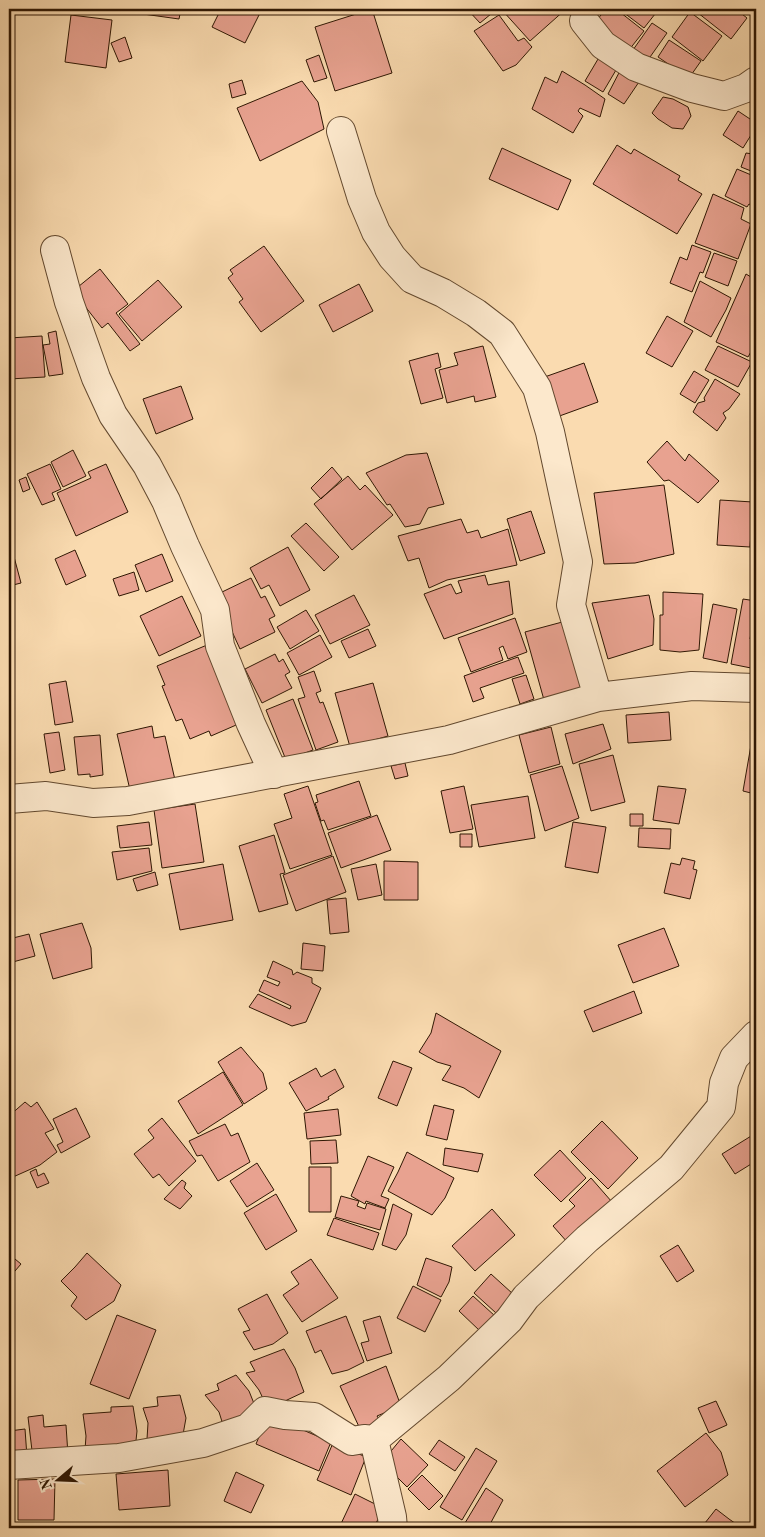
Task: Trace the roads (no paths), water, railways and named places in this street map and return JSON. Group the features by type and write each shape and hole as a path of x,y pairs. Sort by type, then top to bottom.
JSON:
{"street":[{"path":"584,21 603,45 636,67 692,88 724,96 746,88 756,81"},
{"path":"341,131 362,199 376,232 392,257 412,278 476,313 502,333 537,388 550,432 578,562 571,605 598,697"},
{"path":"55,250 69,302 96,378 113,415 146,465 166,501 216,610 220,646 251,724 274,774"},
{"path":"9,799 46,796 93,803 128,801 449,740 598,697 692,686 756,688"},
{"path":"9,1465 119,1458 203,1444 248,1428 265,1411 285,1415 314,1417 352,1440 374,1440 449,1378 509,1320 539,1284 587,1239 671,1168 721,1107 724,1083 734,1058 756,1035"},
{"path":"374,1440 393,1528"}]}
